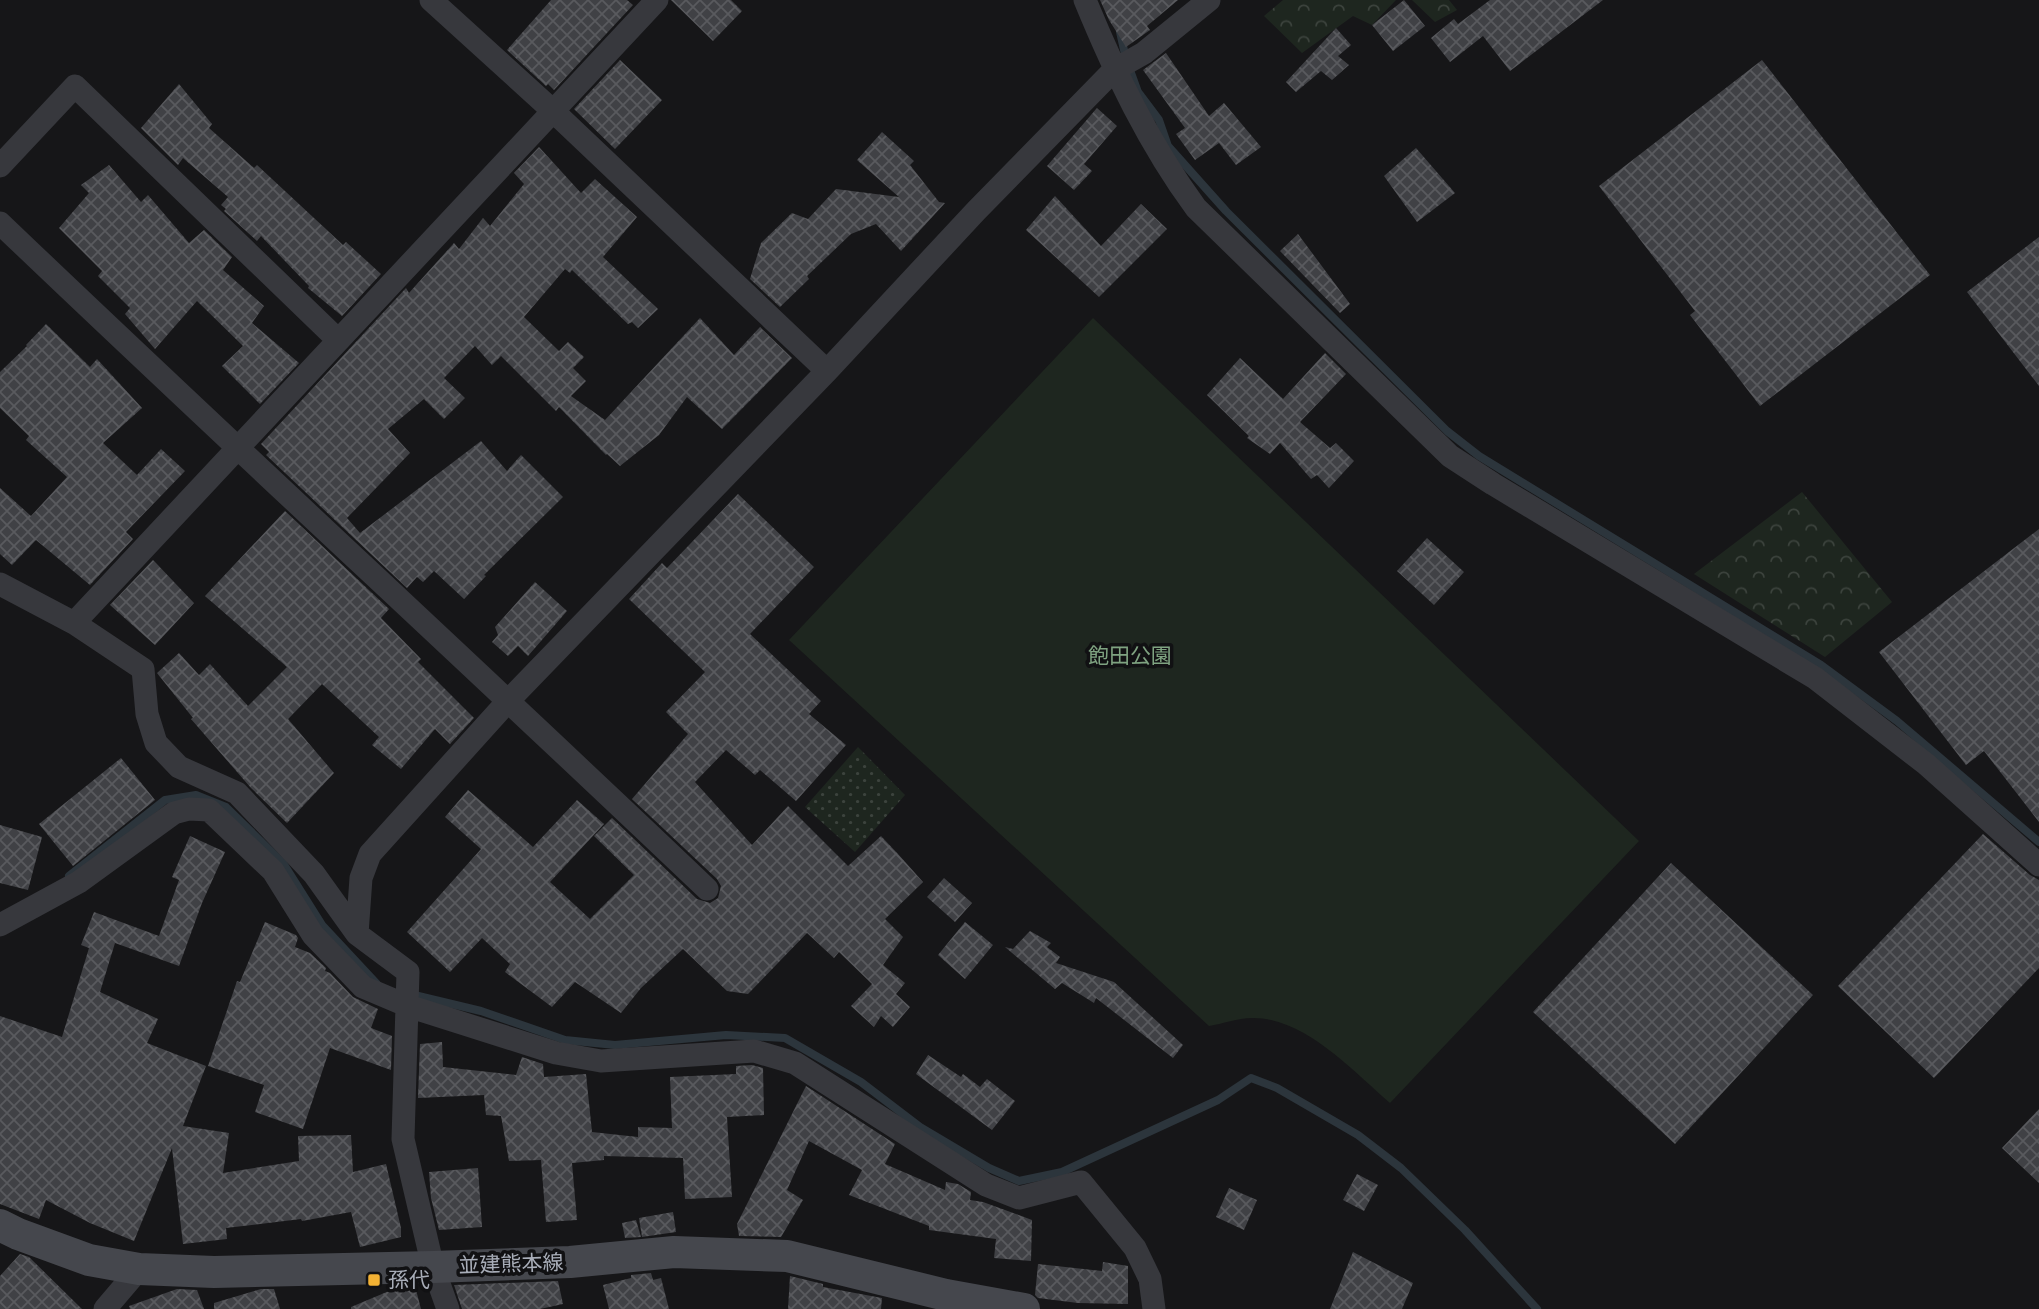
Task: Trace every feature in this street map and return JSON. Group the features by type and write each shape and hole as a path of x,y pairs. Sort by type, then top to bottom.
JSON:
{"main road":[{"name":"並建熊本線","path":"0,1225 89,1261 138,1269 214,1272 570,1262 674,1252 787,1256 946,1295 1024,1309"}],"street":[{"path":"431,0 552,110 827,371"},
{"path":"74,623 657,0"},
{"path":"1085,0 1114,70 1169,172 1196,208 1450,456 1815,678 1926,764 2039,865"},
{"path":"357,934 361,878 370,854 509,700 827,371 975,211 1114,70 1144,53 1209,0"},
{"path":"0,166 75,86 338,341"},
{"path":"0,223 707,889"},
{"path":"0,584 74,623 143,669 147,714 156,743 179,767 237,793 314,874 357,934 408,971 403,1139 433,1267 448,1309"},
{"path":"0,925 79,882 174,813 189,809 209,810 273,871 313,935 363,987 408,1006 556,1053 601,1061 754,1051 795,1063 986,1185 1019,1198 1081,1182 1135,1248 1150,1279 1154,1309"},
{"path":"105,1309 138,1269"}],"green space":[{"path":"1283,0 1396,0 1372,25 1353,16 1302,53 1264,16"},
{"path":"1412,0 1449,0 1457,10 1435,22"},
{"name":"飽田公園","path":"1093,318 1639,841 1390,1103 1327,1048 1290,1026 1252,1018 1209,1026 789,640"},
{"path":"1802,492 1892,602 1825,657 1694,574"},
{"path":"858,747 905,795 855,852 805,807"}],"building":[{"path":"551,0 627,0 633,5 554,90 548,84 546,86 507,50"},
{"path":"671,0 731,0 742,11 713,41"},
{"path":"1100,0 1178,0 1147,26 1150,30 1126,47"},
{"path":"1404,0 1425,26 1393,51 1372,25"},
{"path":"1490,0 1603,0 1510,71 1483,36 1450,62 1431,38 1454,19 1458,24"},
{"path":"1336,28 1351,45 1338,56 1349,65 1332,80 1321,71 1296,92 1286,82"},
{"path":"1166,53 1209,116 1224,103 1261,147 1236,165 1219,143 1195,160 1176,134 1185,128 1143,70"},
{"path":"620,60 662,100 615,149 574,109"},
{"path":"1762,60 1930,275 1760,406 1690,315 1695,311 1599,186"},
{"path":"179,84 212,124 209,128 254,168 257,165 343,245 346,242 381,274 342,316 308,288 261,236 257,241 224,211 226,209 221,205 228,197 183,158 178,165 141,128"},
{"path":"1097,108 1117,126 1084,164 1092,171 1074,190 1047,166"},
{"path":"882,132 914,161 910,165 939,202 945,203 901,251 876,224 851,234 807,276 809,279 780,307 750,279 761,243 792,213 808,219 836,189 899,197 857,160"},
{"path":"539,147 581,193 595,179 637,217 603,257 658,309 638,328 632,322 628,324 572,270 570,273 565,269 524,317 559,351 568,342 584,357 573,368 586,381 571,396 605,420 700,318 734,355 760,327 792,358 722,429 687,397 659,435 620,466 559,407 556,411 501,356 492,365 475,346 444,378 465,398 444,419 424,399 388,429 410,453 347,518 360,533 481,441 507,471 521,455 563,497 484,575 486,576 464,599 434,571 423,582 417,577 407,588 266,455 269,452 261,444 406,288 409,293 454,243 459,249 483,218 490,226 524,184 514,173"},
{"path":"1416,148 1455,193 1417,222 1384,176"},
{"path":"109,165 141,202 148,195 189,243 204,230 232,257 223,270 264,306 252,323 299,363 260,404 222,366 243,346 197,301 155,349 125,314 130,308 98,276 102,271 59,228 89,193 81,185"},
{"path":"1055,196 1101,246 1141,204 1167,229 1099,297 1026,230"},
{"path":"1298,234 1350,304 1340,313 1280,251"},
{"path":"2039,237 2039,386 1967,292"},
{"path":"46,324 90,367 97,359 142,408 103,443 137,475 161,449 185,471 126,532 133,539 90,585 36,540 12,565 0,554 0,488 31,516 67,477 26,440 29,436 0,408 0,372"},
{"path":"1325,353 1346,374 1300,422 1330,448 1336,443 1354,461 1329,488 1317,475 1311,479 1280,443 1270,454 1247,438 1249,436 1207,395 1240,358 1283,399"},
{"path":"738,494 814,567 750,634 821,701 809,714 846,745 796,801 760,770 755,775 726,750 695,782 752,845 788,806 848,866 881,836 923,882 885,919 903,937 883,965 905,983 896,994 910,1007 893,1027 881,1016 874,1027 851,1006 872,984 839,952 834,958 807,933 748,994 727,991 683,949 641,988 621,1013 575,982 552,1007 505,972 510,964 482,938 450,972 407,932 481,849 445,817 468,790 533,847 577,800 604,824 550,882 590,919 634,875 594,836 612,818 697,899 710,903 718,898 721,886 717,879 632,799 688,734 666,712 705,672 629,599 662,563 667,568"},
{"path":"285,511 389,609 381,618 421,659 418,662 474,718 450,744 435,729 401,769 372,745 379,737 322,684 288,719 334,773 287,823 251,788 191,719 193,718 157,673 179,653 199,675 210,664 248,706 287,667 205,596"},
{"path":"2039,529 2039,822 1984,751 1966,765 1879,652"},
{"path":"1427,538 1464,572 1434,605 1397,571"},
{"path":"153,560 194,603 155,645 110,605"},
{"path":"535,582 567,611 528,656 518,646 508,656 492,642 498,635 495,627"},
{"path":"121,758 155,800 73,866 39,824"},
{"path":"0,825 42,837 28,890 0,883"},
{"path":"1983,834 2039,880 2039,968 1934,1078 1838,986"},
{"path":"190,836 225,852 202,903 179,966 115,943 100,992 158,1019 147,1043 206,1066 183,1126 229,1133 223,1173 299,1161 298,1136 351,1135 353,1172 386,1164 401,1237 360,1247 351,1212 302,1221 226,1228 227,1239 183,1244 172,1148 134,1241 90,1223 46,1200 39,1219 0,1204 0,1016 62,1037 89,948 81,945 94,912 159,936 179,880 172,877"},
{"path":"1671,863 1813,995 1675,1144 1533,1012"},
{"path":"944,878 972,903 955,922 927,897"},
{"path":"265,922 296,935 298,938 295,947 310,953 353,997 378,1009 371,1028 392,1036 391,1070 330,1048 303,1129 255,1112 264,1085 208,1066 237,981 240,982"},
{"path":"965,922 993,945 965,979 938,955"},
{"path":"1030,931 1051,943 1047,947 1060,957 1056,963 1114,982 1183,1045 1173,1058 1096,998 1094,1003 1062,983 1055,989 1005,947 1013,949"},
{"path":"442,1042 443,1067 516,1075 522,1057 543,1064 544,1077 586,1074 592,1132 638,1137 638,1127 672,1128 670,1077 736,1074 736,1066 752,1065 763,1068 764,1115 727,1117 732,1197 685,1199 683,1158 604,1156 604,1160 572,1163 577,1220 546,1222 541,1160 509,1161 501,1116 486,1115 484,1095 418,1098 420,1044"},
{"path":"928,1055 961,1077 963,1074 980,1087 987,1079 1015,1101 992,1130 916,1074"},
{"path":"806,1086 895,1144 885,1164 945,1190 946,1182 958,1184 971,1192 970,1200 1032,1220 1031,1261 994,1258 996,1239 929,1230 929,1226 849,1195 862,1170 809,1141 787,1190 803,1200 781,1237 739,1236 737,1224"},
{"path":"2039,1109 2039,1183 2002,1148"},
{"path":"478,1168 482,1227 439,1230 431,1198 429,1172"},
{"path":"1357,1174 1378,1185 1364,1211 1343,1200"},
{"path":"1229,1188 1257,1200 1244,1230 1216,1217"},
{"path":"673,1212 676,1232 642,1237 639,1218"},
{"path":"636,1220 641,1237 625,1238 622,1223"},
{"path":"1353,1252 1413,1283 1402,1309 1330,1309"},
{"path":"20,1254 29,1257 82,1309 0,1309 0,1276"},
{"path":"1103,1262 1128,1266 1128,1304 1078,1303 1038,1298 1035,1295 1038,1264 1102,1271"},
{"path":"651,1273 653,1280 661,1278 669,1309 609,1309 603,1285 631,1278 631,1275"},
{"path":"790,1276 823,1284 823,1287 882,1298 881,1309 788,1309"},
{"path":"558,1281 563,1304 540,1309 462,1309 454,1285"},
{"path":"401,1286 415,1286 421,1309 351,1309 351,1307"},
{"path":"177,1289 197,1290 204,1309 130,1309 129,1306"},
{"path":"261,1289 274,1289 280,1309 214,1309 214,1303"}],"waterway":[{"path":"1120,32 1138,92 1159,120 1168,146 1226,211 1447,431 1479,456 1821,665 1897,721 2039,842"},
{"path":"69,876 165,800 196,795 226,807 283,863 322,925 377,984"},
{"path":"410,994 481,1011 565,1040 615,1045 726,1035 785,1038 861,1082 920,1127 989,1168 1019,1181 1062,1172 1218,1100 1251,1078 1277,1088 1358,1135 1401,1168 1465,1230 1537,1309"}],"place":[{"name":"孫代","path":"374,1280"}]}
